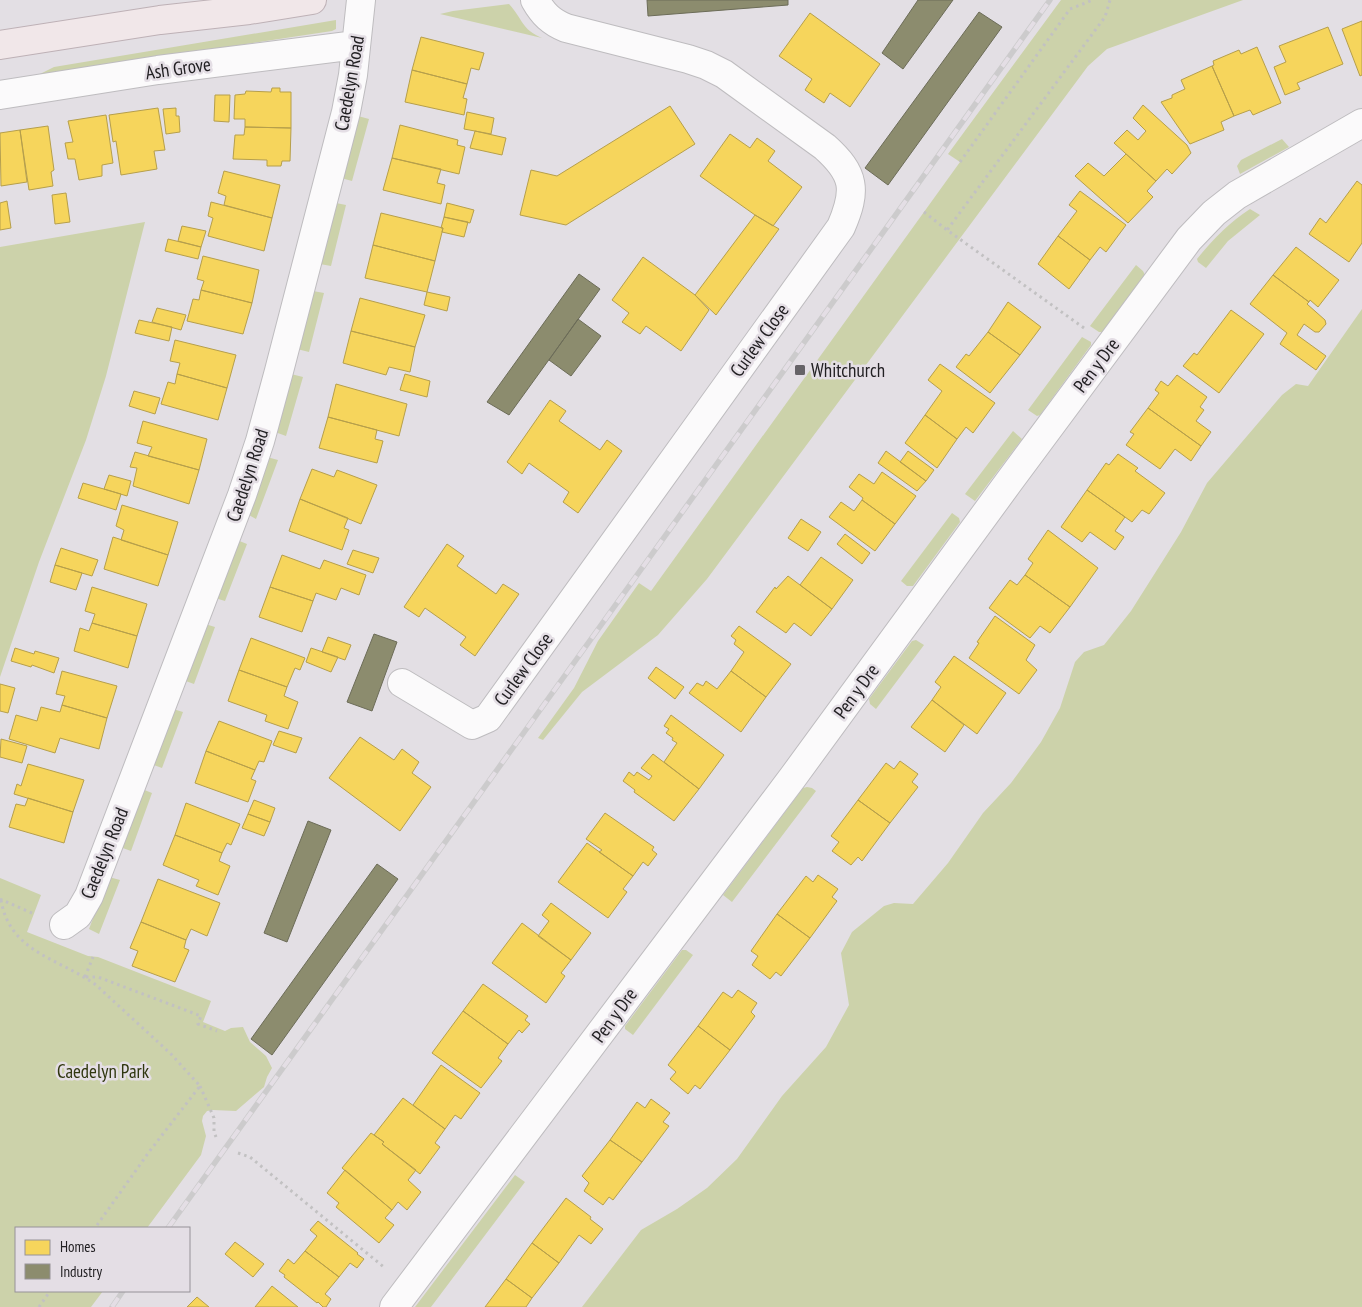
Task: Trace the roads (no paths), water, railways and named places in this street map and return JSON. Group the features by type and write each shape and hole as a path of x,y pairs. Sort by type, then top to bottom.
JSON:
{"highway":[{"path":"0,44 312,0"}],"street":[{"name":"Caedelyn Road","path":"64,925 78,915 89,896 251,468 279,371 344,121 353,75 361,0"},
{"name":"Curlew Close","path":"402,683 472,725 488,718 841,227 849,209 852,192 849,175 840,160 825,146 724,74 688,59 566,28 543,14 535,0"},
{"name":"Ash Grove","path":"0,95 158,70 356,45"},
{"name":"Pen y Dre","path":"394,1307 793,777 1008,482 1189,239 1214,213 1237,196 1362,123"}],"railway":[{"path":"169,1227 1050,0"},
{"path":"112,1307 122,1292"}],"place":[{"name":"Whitchurch","path":"800,370"}],"park label":[{"name":"Caedelyn Park","path":"103,1071"}]}
